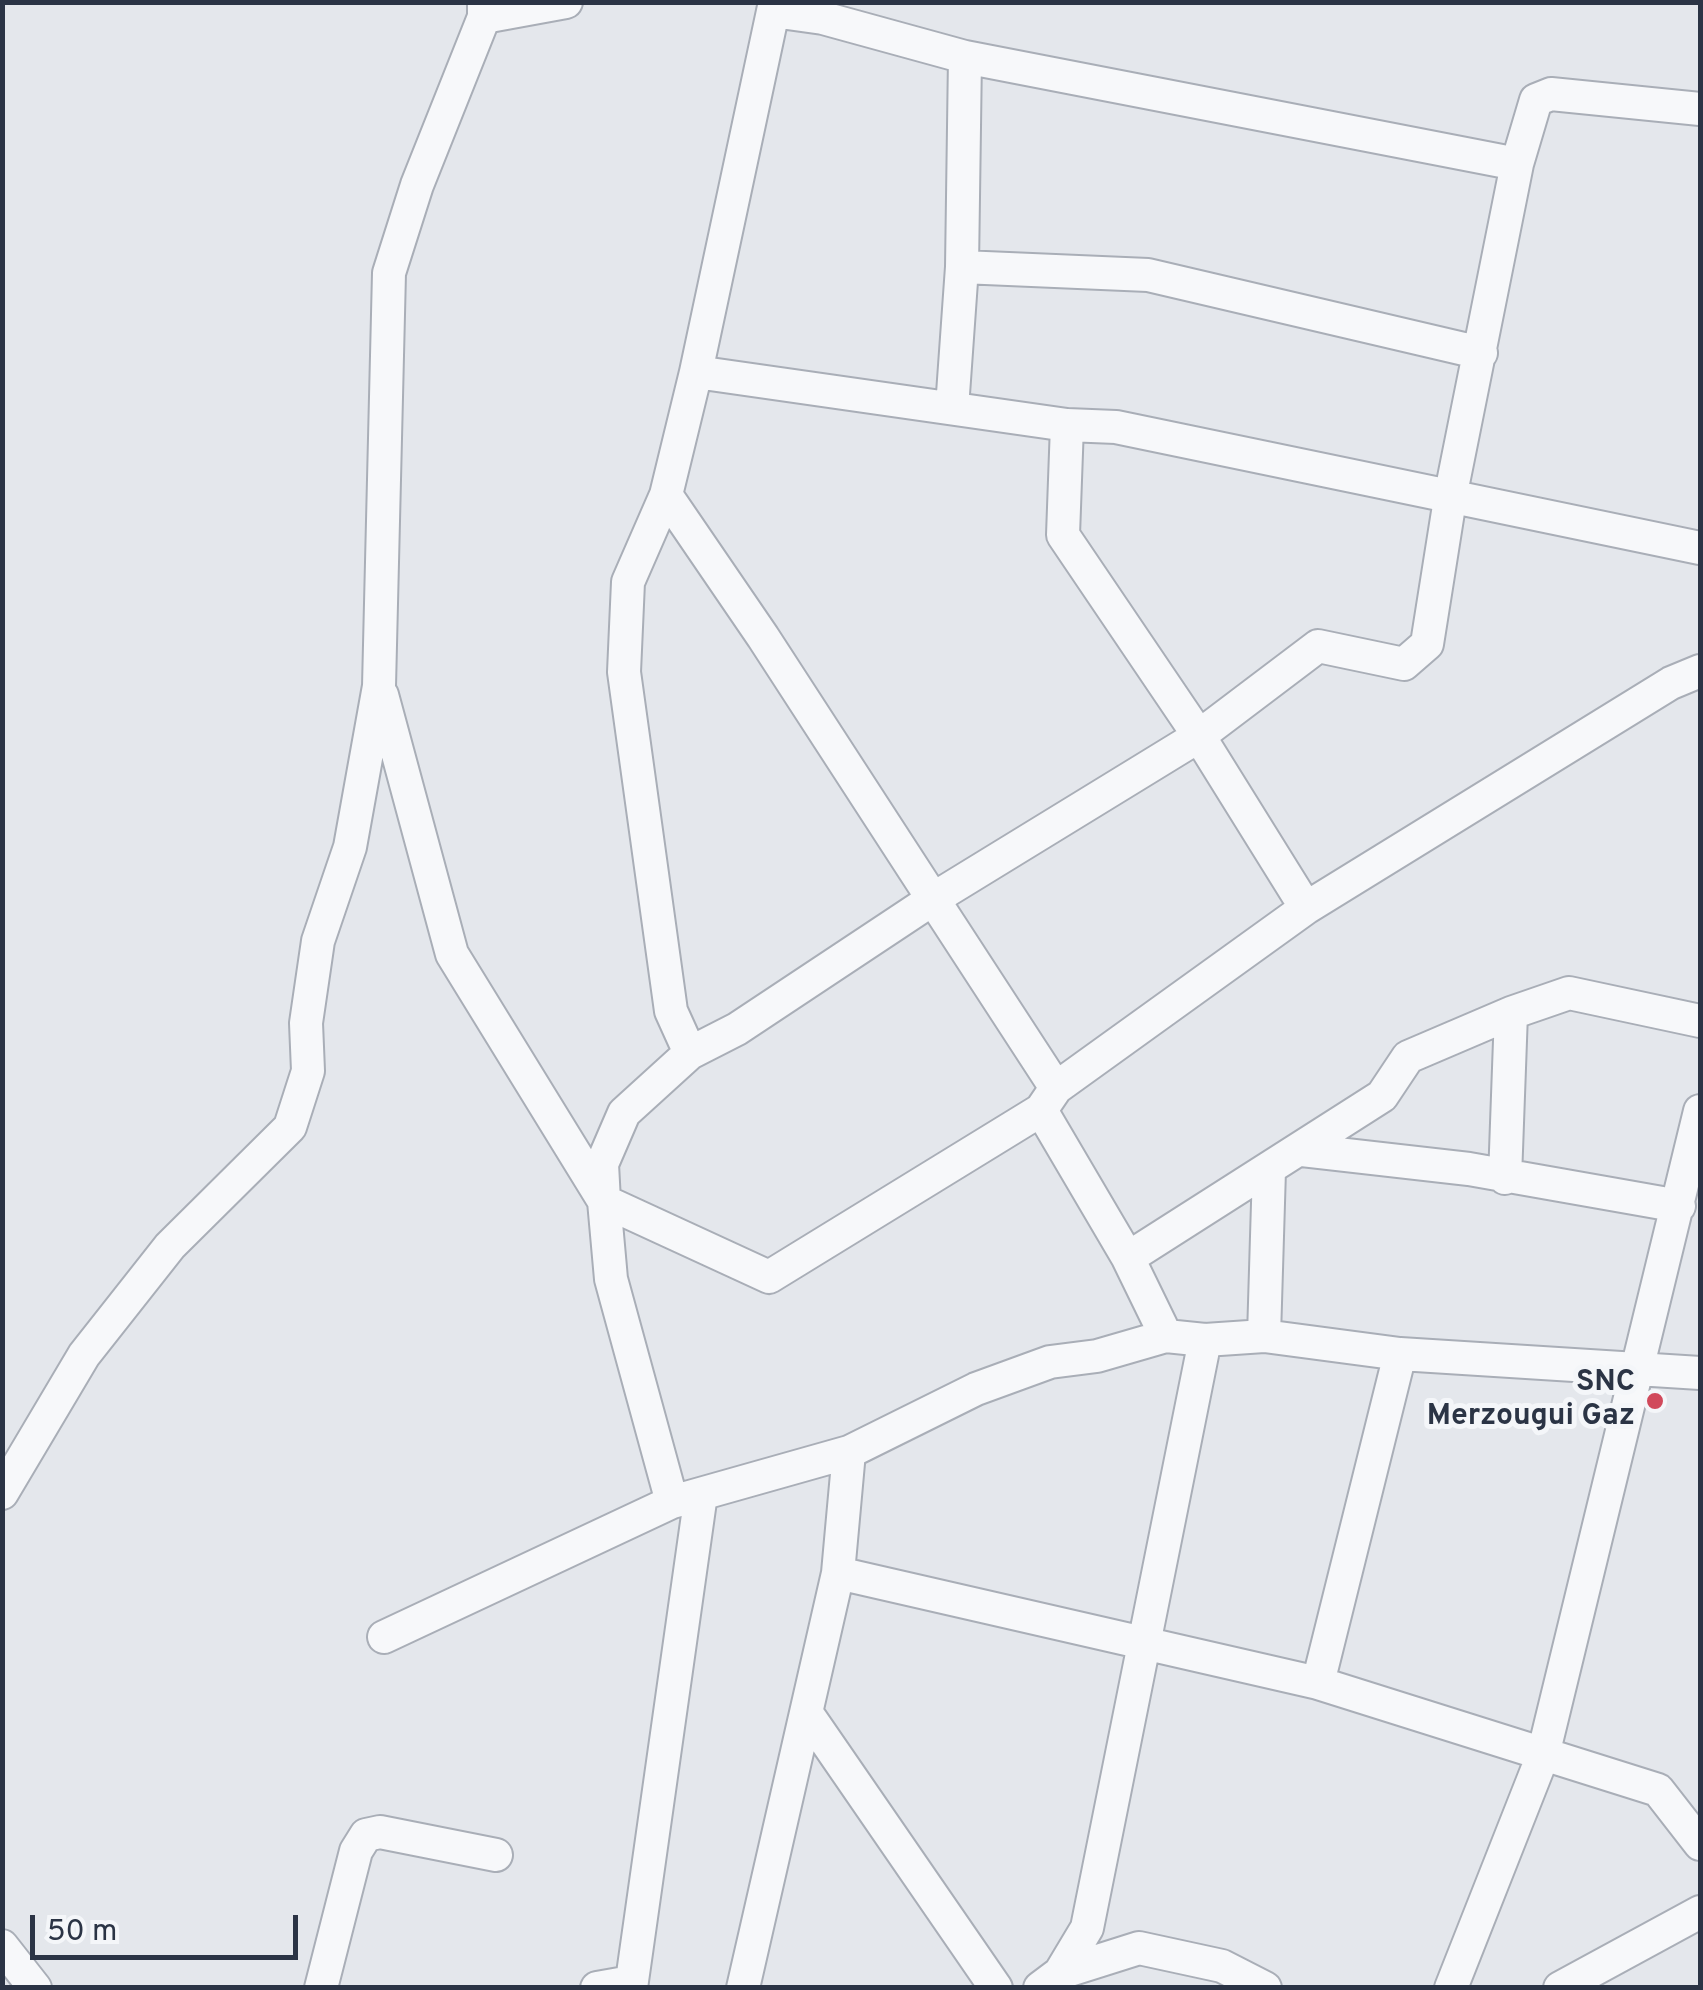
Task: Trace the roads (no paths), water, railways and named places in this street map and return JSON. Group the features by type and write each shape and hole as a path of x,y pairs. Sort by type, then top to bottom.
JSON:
{"street":[{"path":"2,1493 84,1355 170,1246 290,1127 308,1071 306,1023 318,941 350,846 379,686 389,273 484,10 566,2"},
{"path":"690,1053 672,1011 624,672 628,582 666,496 774,7 965,57 1517,164"},
{"path":"952,408 962,267 965,57"},
{"path":"597,1988 631,1984 686,1498 611,1279 602,1164 624,1113 690,1053 737,1029 933,899 1199,736 1318,646 1404,664 1427,644 1451,493 1517,164 1536,100 1551,94 1700,108"},
{"path":"962,267 1148,275 1481,354"},
{"path":"696,372 1067,426 1116,427 1451,493 1700,548"},
{"path":"1067,426 1063,535 1199,736 1306,908"},
{"path":"666,496 933,899 1049,1099 1166,1336"},
{"path":"379,686 452,954 604,1201 768,1277 1049,1099 1306,908 1671,682 1700,670"},
{"path":"1128,1258 1382,1096 1408,1058 1511,1012 1569,992 1700,1021"},
{"path":"1505,1178 1511,1012"},
{"path":"1451,1988 1543,1756 1698,1130"},
{"path":"1302,1150 1469,1169 1679,1206"},
{"path":"1264,1336 1268,1170"},
{"path":"384,1637 686,1498 848,1452 976,1389 1050,1362 1097,1356 1166,1336 1205,1340 1264,1336 1400,1354 1700,1372"},
{"path":"1050,1980 1087,1928 1205,1340"},
{"path":"1318,1683 1400,1354"},
{"path":"743,1988 838,1573 848,1452"},
{"path":"838,1573 1318,1683 1658,1790 1700,1844"},
{"path":"808,1716 996,1988"},
{"path":"321,1988 356,1851 366,1835 380,1832 496,1855"},
{"path":"1560,1988 1700,1912"},
{"path":"2,1946 35,1988"},
{"path":"1050,1980 1140,1948 1222,1966 1265,1988"}],"place":[{"name":"SNC Merzougui Gaz","path":"1655,1401"}]}
